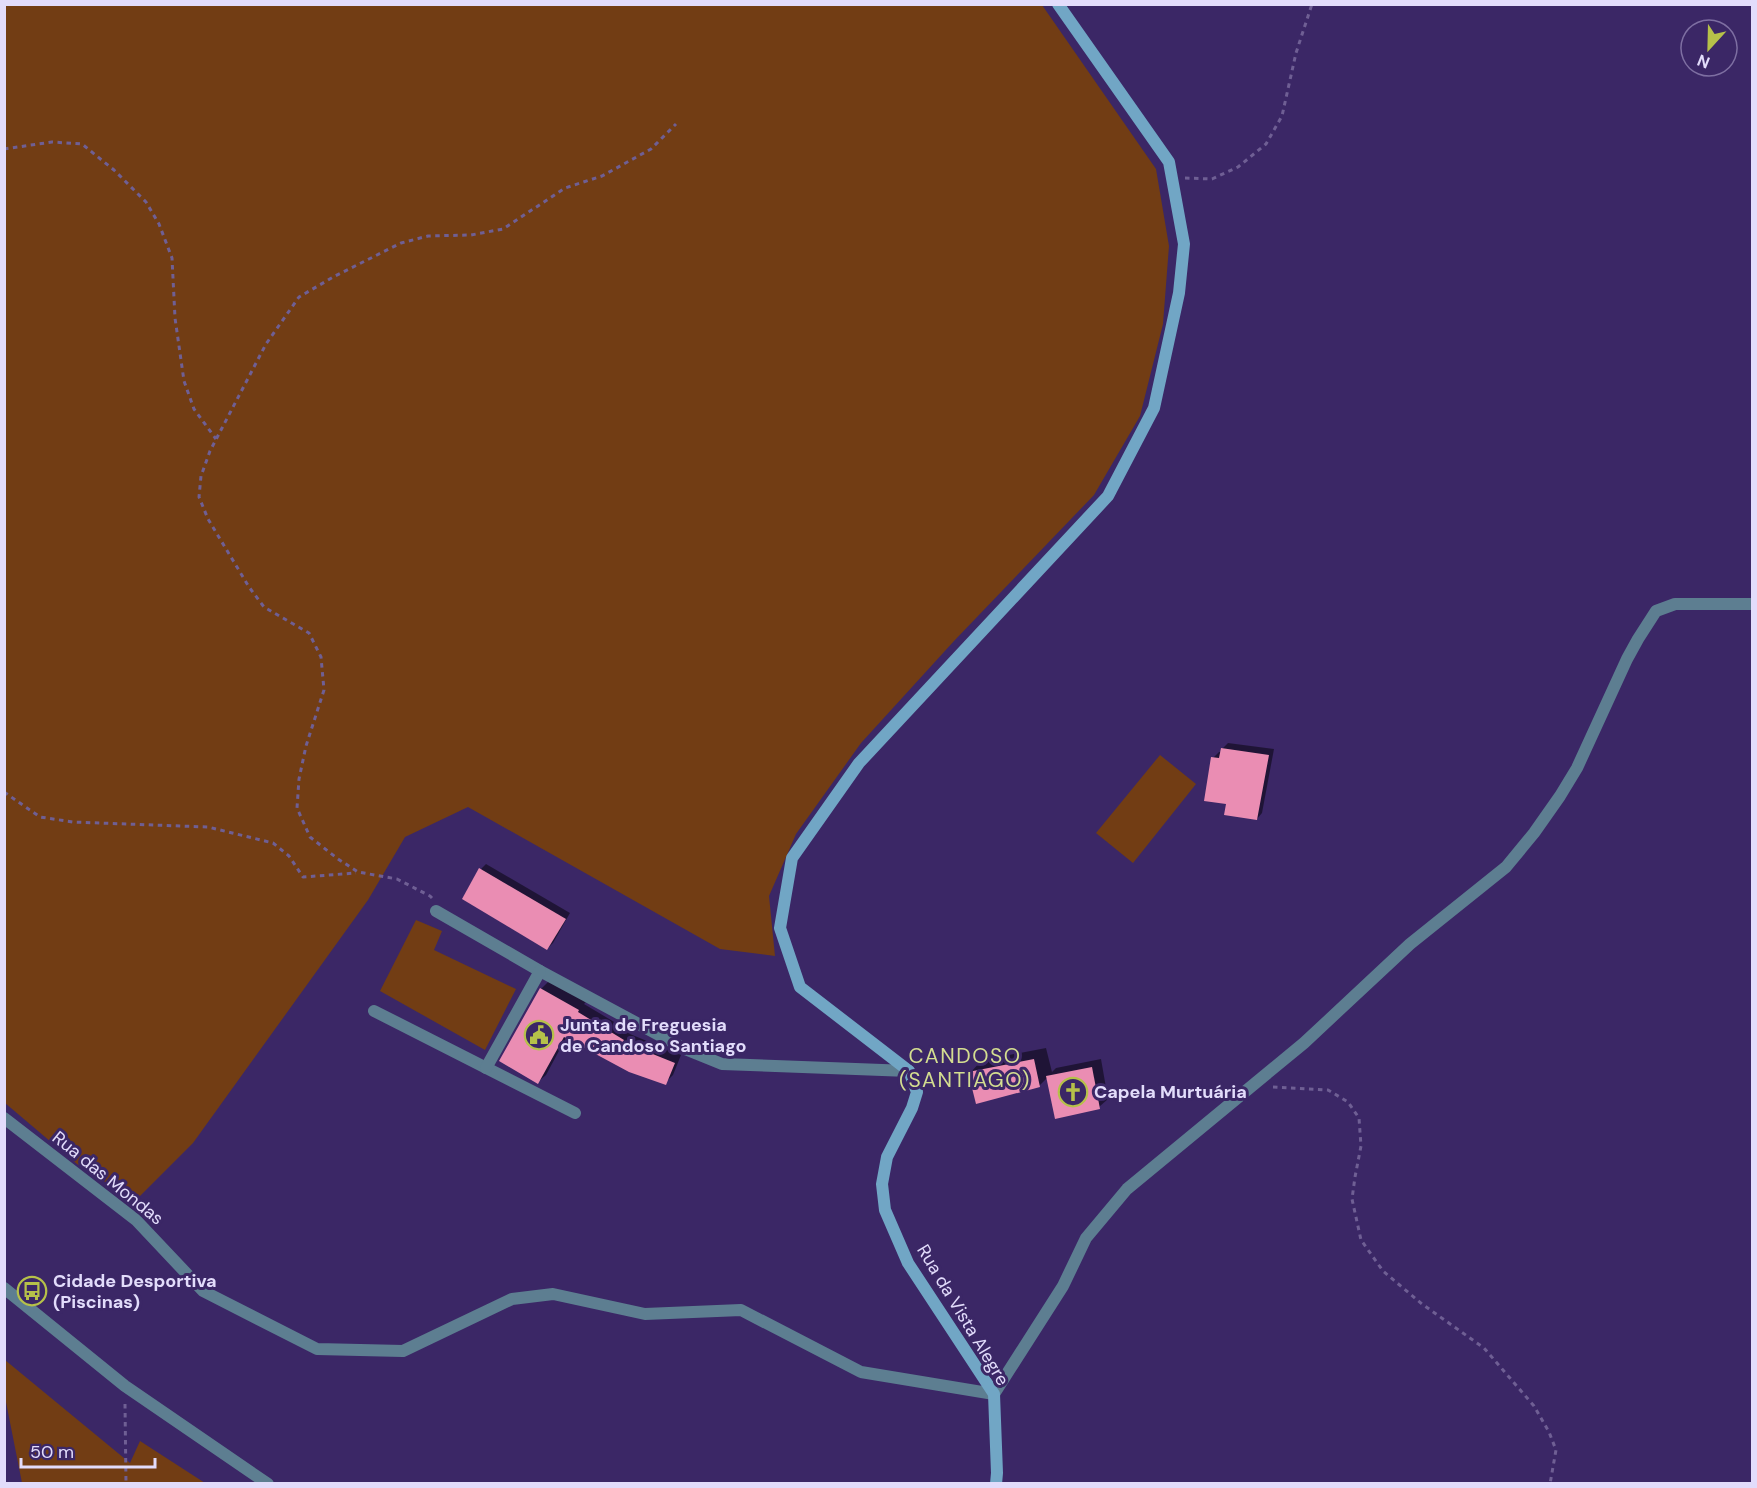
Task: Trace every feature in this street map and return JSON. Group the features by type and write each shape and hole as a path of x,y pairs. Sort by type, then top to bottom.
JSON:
{"street":[{"path":"909,1071 800,987 780,928 792,858 859,763 1108,496 1154,408 1179,293 1184,244 1169,162 1058,4"},
{"path":"994,1394 1063,1286 1086,1238 1127,1189 1254,1086 1304,1043 1410,944 1506,867 1534,833 1577,768 1627,659 1656,611 1675,604 1752,604"},
{"path":"436,911 540,972 685,1049 722,1064 909,1071"},
{"path":"486,1068 540,972"},
{"path":"374,1011 575,1113"},
{"name":"Rua da Vista Alegre","path":"909,1071 917,1092 912,1108 886,1157 882,1184 885,1210 908,1263 994,1394 996,1484"},
{"name":"Rua das Mondas","path":"4,1118 136,1220 203,1291 317,1349 403,1351 512,1299 553,1294 645,1314 741,1310 861,1372 994,1394"},
{"path":"4,1287 125,1386 268,1484"}],"path":[{"path":"1172,177 1212,179 1238,167 1266,144 1282,116 1296,53 1312,4"},
{"path":"358,872 310,837 297,808 299,779 306,746 324,690 321,657 309,633 264,607 249,587 208,519 199,497 201,476 216,439 266,344 299,297 401,243 428,236 471,236 503,230 565,188 602,176 651,149 676,124"},
{"path":"4,149 52,142 82,144 114,170 146,202 159,224 172,258 175,318 184,381 194,410 216,439"},
{"path":"4,792 40,817 73,822 208,827 273,843 289,856 303,877 358,872 397,879 430,896 436,911"},
{"path":"1254,1086 1328,1090 1348,1102 1359,1118 1362,1146 1352,1199 1361,1240 1383,1271 1422,1304 1484,1348 1534,1406 1556,1450 1550,1484"},
{"path":"125,1386 126,1484"}],"shaded area":[{"path":"5,4 1042,5 1156,169 1169,246 1163,324 1140,416 1094,495 954,641 861,743 796,834 769,896 775,956 720,949 468,807 405,837 368,900 193,1143 135,1201 77,1164 5,1103"},
{"path":"1160,755 1196,784 1133,863 1096,833"},
{"path":"416,920 442,931 434,950 516,989 485,1050 380,991"},
{"path":"5,1360 130,1463 140,1441 205,1483 22,1483 5,1397"}],"building":[{"path":"1221,748 1269,755 1257,820 1224,815 1226,804 1204,801 1211,757 1219,758"},
{"path":"479,868 566,919 547,950 462,899"},
{"path":"540,988 579,1010 578,1012 624,1040 623,1042 675,1063 666,1085 629,1072 564,1037 538,1084 499,1061"},
{"path":"1034,1059 1040,1087 976,1104 968,1072"},
{"name":"Capela Murtuária","path":"1092,1067 1100,1109 1055,1119 1046,1076"}],"place":[{"name":"Junta de Freguesia de Candoso Santiago","path":"539,1035"},
{"name":"Capela Murtuária","path":"1073,1092"},
{"name":"Cidade Desportiva (Piscinas)","path":"32,1291"}],"district":[{"name":"CANDOSO (SANTIAGO)","path":"965,1068"}]}
